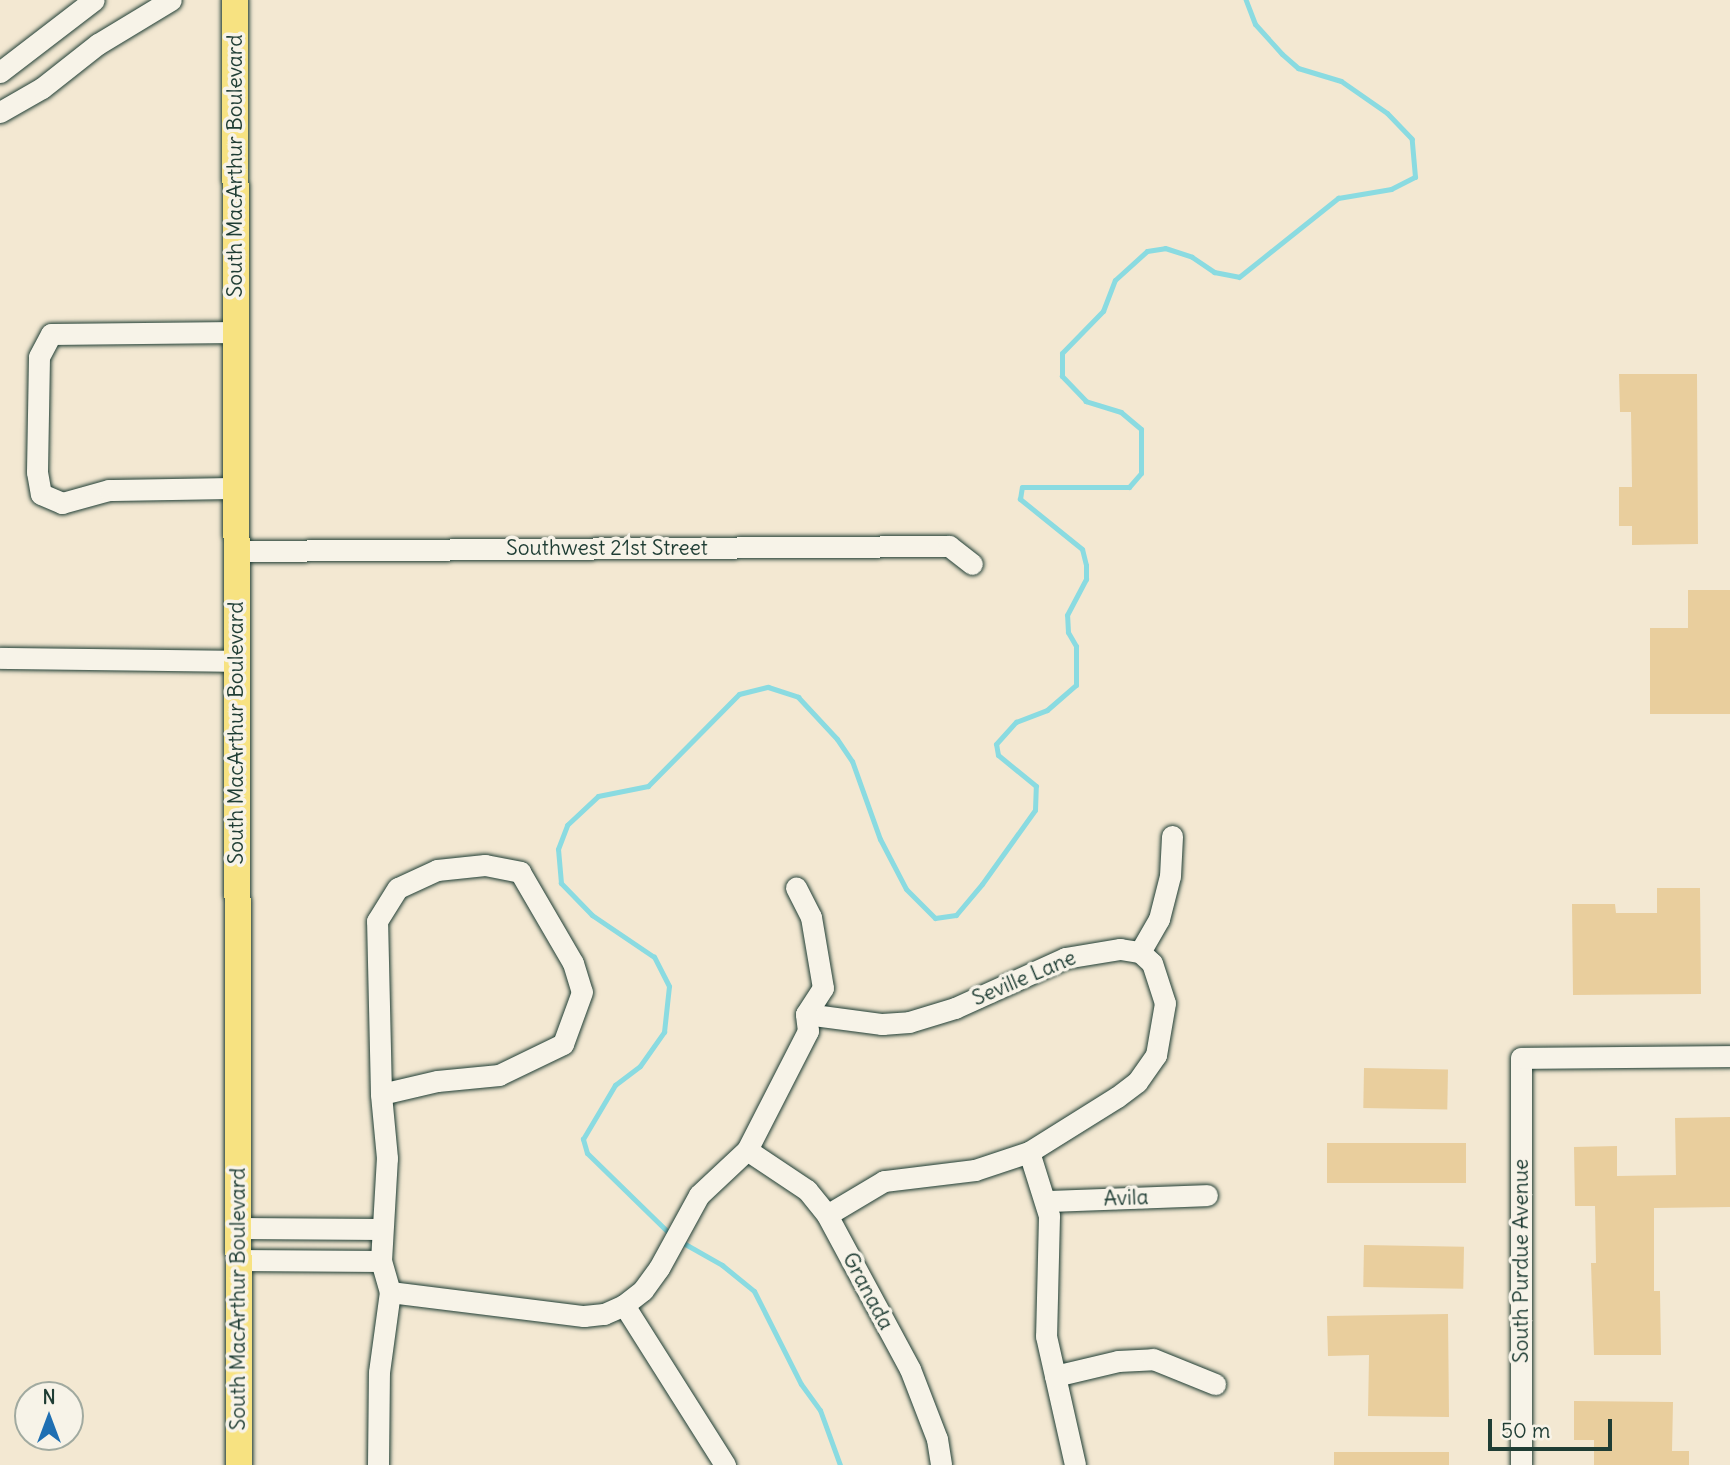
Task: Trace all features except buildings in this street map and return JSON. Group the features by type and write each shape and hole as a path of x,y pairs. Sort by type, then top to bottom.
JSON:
{"main road":[{"name":"South MacArthur Boulevard","path":"235,0 239,1465"}],"street":[{"path":"0,72 94,0"},
{"path":"0,112 42,88 98,44 172,0"},
{"path":"77,14 98,44"},
{"path":"235,332 51,334 39,357 37,472 41,494 62,503 109,490 236,488"},
{"name":"Southwest 21st Street","path":"236,551 949,546 972,564"},
{"path":"0,658 236,661"},
{"path":"827,1215 884,1181 975,1170 1028,1152 1117,1097 1149,1067 1162,1036 1165,1003 1152,963 1140,952 1158,919 1170,876 1172,836"},
{"path":"378,1465 379,1373 390,1292 381,1261 387,1158 382,1094 377,921 398,888 437,870 485,865 520,872 573,963 582,992 563,1044 499,1075 437,1081 382,1094"},
{"path":"390,1292 584,1316 604,1314 624,1305 643,1290 684,1225 699,1195 747,1150 807,1031 806,1014 823,988 811,917 796,888"},
{"name":"Seville Lane","path":"806,1014 882,1024 909,1022 955,1008 1065,958 1094,950 1140,952"},
{"name":"South Purdue Avenue","path":"1521,1465 1521,1058 1730,1056"},
{"name":"Granada","path":"747,1150 807,1190 827,1215 910,1369 937,1438 941,1465"},
{"path":"1028,1152 1049,1216 1044,1314 1076,1465"},
{"name":"Avila","path":"1046,1201 1207,1195"},
{"path":"238,1228 381,1229"},
{"path":"238,1260 381,1261"},
{"path":"624,1305 725,1465"},
{"path":"1055,1376 1118,1361 1153,1359 1215,1384"}],"waterway":[{"path":"670,1234 587,1153 583,1139 615,1085 640,1066 664,1032 669,986 654,957 592,915 561,883 558,849 567,825 598,796 648,786 739,694 768,687 798,697 837,739 852,761 880,839 906,889 935,918 956,915 982,884 1035,810 1036,786 998,755 996,744 1016,722 1047,710 1076,685 1076,646 1068,632 1067,615 1086,579 1082,549 1020,499 1022,487 1129,487 1141,473 1141,429 1121,412 1086,401 1062,376 1062,353 1103,311 1115,280 1147,251 1165,248 1192,257 1214,272 1239,277 1338,198 1391,189 1415,177 1412,139 1387,113 1341,81 1298,68 1255,24 1246,0"},
{"path":"678,1240 722,1265 754,1291 801,1384 820,1410 840,1465"}]}
